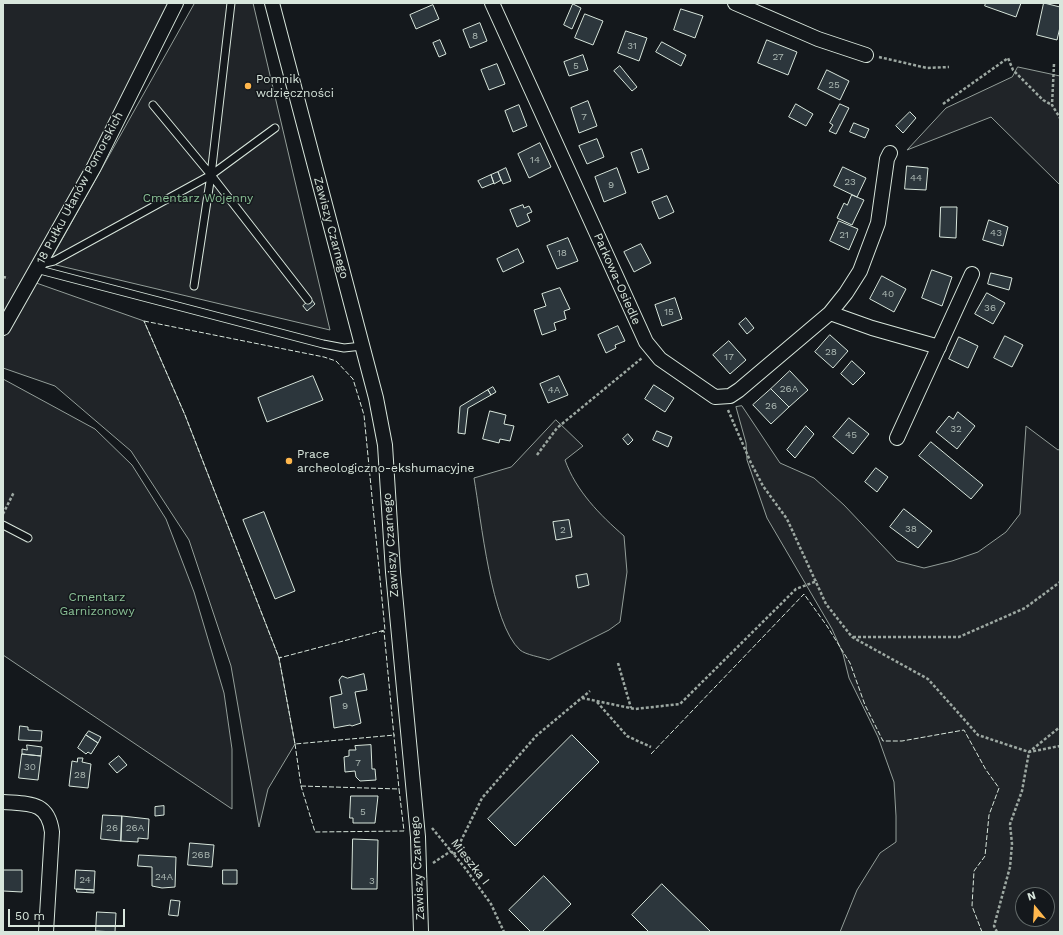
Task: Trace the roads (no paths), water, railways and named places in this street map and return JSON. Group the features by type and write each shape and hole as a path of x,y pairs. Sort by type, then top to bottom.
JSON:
{"street":[{"name":"18 Pułku Ułanów Pomorskich","path":"3,328 94,167 176,3"},
{"name":"Zawiszy Czarnego","path":"272,3 376,398 385,445 392,572 418,837 421,932"},
{"name":"Parkowa-Osiedle","path":"492,3 646,342 660,359 715,397 730,396 830,313"},
{"path":"735,3 818,39 866,55"},
{"path":"890,153 887,159 878,223 870,247 860,271 846,293 830,313 872,328 939,347"},
{"path":"897,438 972,274"},
{"path":"3,802 38,806 46,812 50,822 52,832 46,932"}],"lane":[{"path":"194,286 211,175 231,3"},
{"path":"153,105 211,175 308,300"},
{"path":"37,267 54,261 211,175 275,128"},
{"path":"37,267 323,344 344,348 362,346"},
{"path":"3,525 28,538"}],"place":[{"name":"Pomnik wdzięczności","path":"248,86"},
{"name":"Prace archeologiczno-ekshumacyjne","path":"289,461"}],"park label":[{"name":"Cmentarz Wojenny","path":"198,198"},
{"name":"Cmentarz Garnizonowy","path":"97,604"}]}
